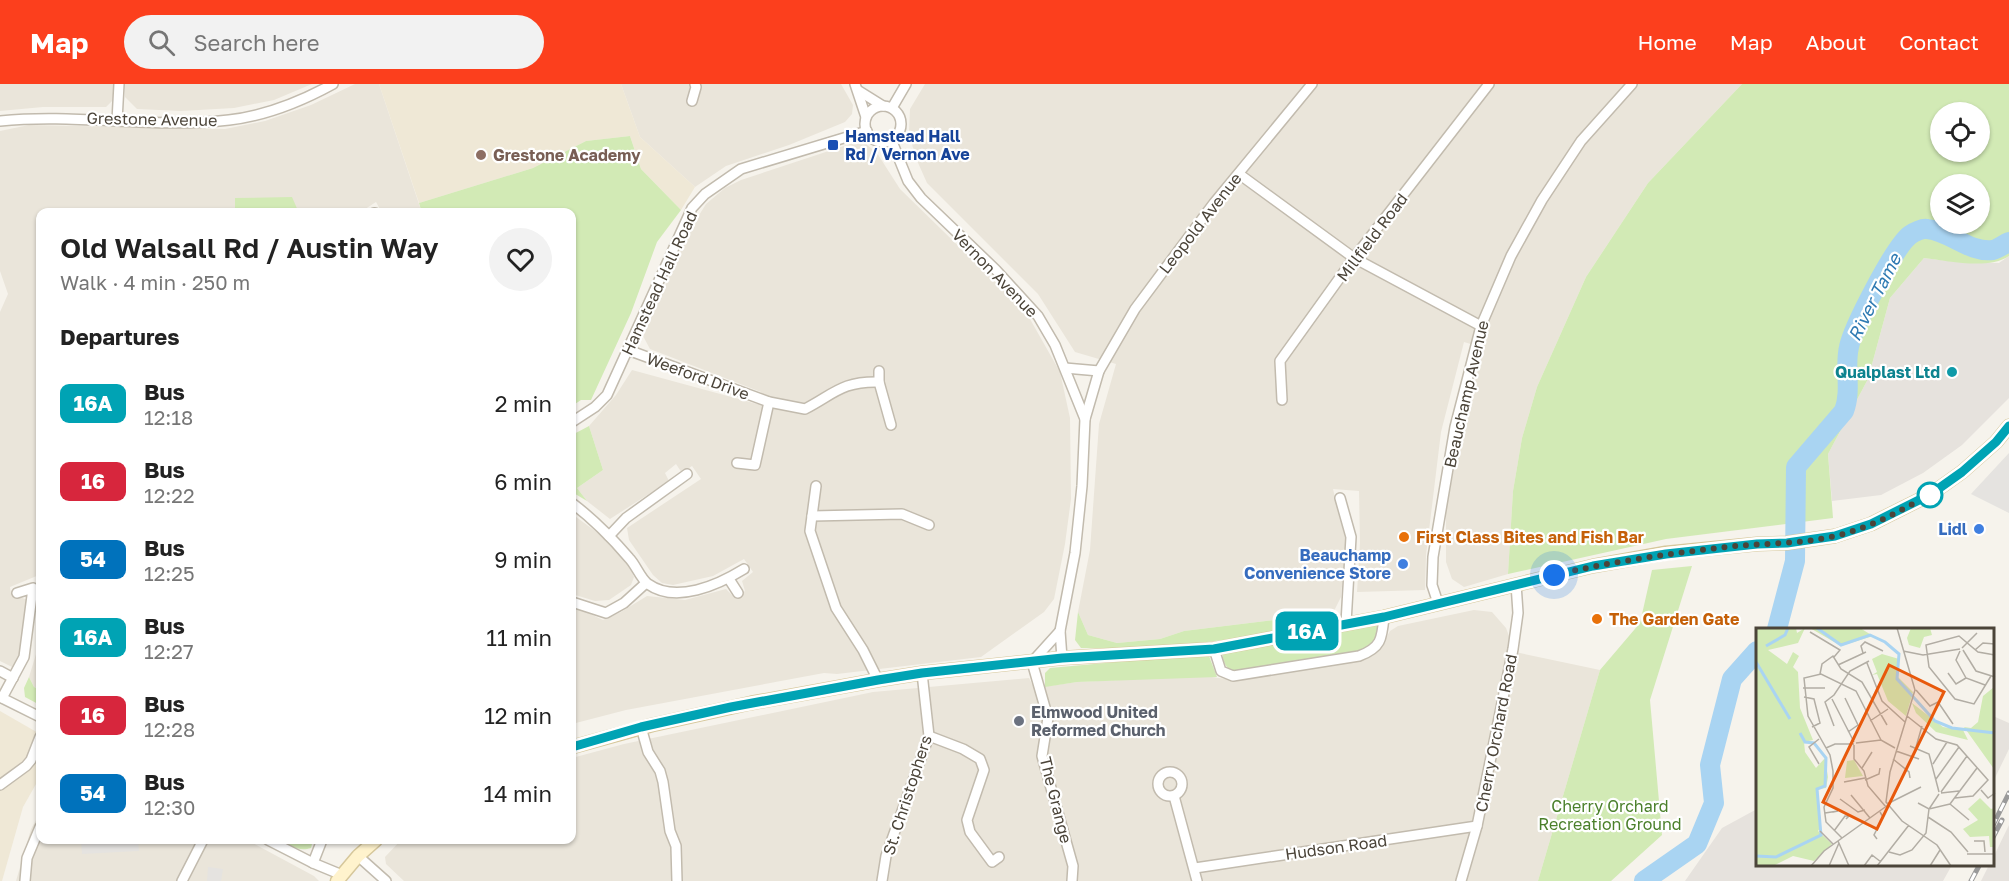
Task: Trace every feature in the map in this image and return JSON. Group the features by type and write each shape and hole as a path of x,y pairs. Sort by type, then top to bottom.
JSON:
{"main road":[{"path":"576,746 641,727 751,703 878,680 1062,658 1214,649 1384,617 1593,566 1666,554 1814,540 1862,528 1897,513 1931,494 1962,472 1996,442 2009,426"},
{"path":"340,878 372,844"}],"street":[{"path":"117,121 119,84"},
{"name":"Grestone Avenue","path":"0,121 35,117 117,121 231,120 279,108 333,84"},
{"path":"692,101 695,84"},
{"name":"Leopold Avenue","path":"1085,419 1099,371 1135,309 1170,259 1312,84"},
{"name":"Millfield Road","path":"1282,400 1280,361 1354,258 1489,84"},
{"name":"Beauchamp Avenue","path":"1438,603 1432,585 1433,557 1455,427 1481,326 1511,256 1542,200 1581,141 1632,84"},
{"path":"866,117 872,110 887,107 904,87"},
{"path":"857,88 866,117 867,131 876,140 885,141 891,139 900,128 899,117 904,87"},
{"path":"857,88 899,117"},
{"name":"Hamstead Hall Road","path":"576,419 595,407 607,395 692,208 705,194 741,169 867,131"},
{"name":"Vernon Avenue","path":"891,139 908,181 921,198 996,270 1038,316 1055,345 1085,419 1082,486 1075,553 1060,631 1062,658"},
{"path":"1239,174 1354,258 1481,326"},
{"name":"Weeford Drive","path":"628,350 769,402 805,409 834,390 864,382 879,382"},
{"path":"1065,368 1099,371"},
{"path":"879,371 879,382 891,425"},
{"name":"Weeford Drive","path":"737,463 755,465 769,402"},
{"path":"671,472 679,481"},
{"path":"609,536 626,518 687,474"},
{"path":"816,486 810,531 836,608 863,650 878,680"},
{"path":"1340,498 1351,537 1346,623"},
{"path":"576,507 609,536 631,560 646,583 663,591 681,593 729,579 744,569"},
{"path":"812,516 902,514 929,525"},
{"path":"729,579 738,593"},
{"path":"576,603 606,613 624,603 646,583"},
{"name":"Cherry Orchard Road","path":"1461,881 1477,826 1518,613 1516,584"},
{"path":"16,593 33,588 24,657 1,698 36,715"},
{"path":"1214,649 1221,671 1233,676 1359,656 1372,651 1379,643 1383,634 1384,617"},
{"path":"1032,662 1060,631"},
{"name":"The Grange","path":"1032,662 1048,718 1042,756 1073,866 1072,881"},
{"path":"0,671 13,678"},
{"name":"St. Christophers","path":"882,881 886,856 929,736 922,673"},
{"path":"641,727 648,752 660,771 663,782 670,831 676,846 677,881"},
{"path":"929,736 963,749 980,759 984,770 967,820 969,832 992,862 999,857"},
{"path":"0,785 26,766 36,747"},
{"path":"1174,796 1197,881"},
{"name":"Hudson Road","path":"1195,868 1477,826"},
{"path":"25,881 27,858 36,837"},
{"path":"182,881 201,844"},
{"path":"276,844 340,878"},
{"path":"313,863 320,844"},
{"path":"358,856 386,881"}],"shaded area":[{"path":"0,84 113,84 113,100 106,107 43,107 0,111"},
{"path":"125,84 312,84 274,100 234,108 181,111 137,109 125,97"},
{"path":"355,84 379,84 420,208 379,208 376,202 367,208 36,208 36,576 10,587 11,594 28,600 19,655 12,667 0,661 0,312 8,294 0,271 0,131 29,125 225,129 265,121 311,105"},
{"name":"Grestone Academy","path":"379,84 621,84 640,137 695,187 681,210 641,169 630,136 586,141 533,168 419,203"},
{"path":"621,84 841,84 853,105 852,114 845,122 789,145 726,166 695,187 640,137"},
{"path":"925,84 1742,84 1648,183 1586,277 1537,387 1522,438 1513,491 1508,574 1464,587 1452,579 1446,562 1446,511 1459,442 1484,348 1464,342 1441,432 1426,555 1425,590 1357,592 1360,543 1359,491 1333,489 1346,542 1341,597 1333,613 1184,631 1160,639 1117,643 1088,635 1078,612 1090,550 1099,424 1116,364 1075,352 1038,294 927,183 915,156 909,132 910,109"},
{"path":"853,143 866,144 877,153 900,189 1026,312 1060,372 1070,418 1071,499 1054,599 1044,612 981,657 837,674 824,673 626,710 576,723 576,609 603,620 647,596 685,600 726,589 735,598 745,591 742,581 753,572 744,559 713,576 673,585 662,583 653,575 629,540 627,528 701,479 692,466 682,473 676,464 665,473 669,481 610,519 587,501 577,488 603,470 589,426 616,395 632,370 757,404 761,392 650,349 643,336 691,228 706,204 725,188 741,180"},
{"path":"2009,256 2009,398 1962,445 1923,473 1881,495 1832,501 1828,454 1868,379 1890,298 1924,258 1999,263"},
{"path":"2009,453 2009,513 1971,494"},
{"path":"576,517 606,539 628,564 634,577 631,585 609,600 595,601 576,595"},
{"path":"1474,610 1492,612 1506,628 1515,652 1600,670 1538,881 404,881 386,864 385,857 397,844 576,844 576,757 624,744 873,692 1029,678 1034,688 1077,682 1205,676 1226,679 1255,676 1370,655 1380,649 1390,631 1398,626"},
{"path":"36,654 36,688 29,677"},
{"path":"0,711 36,732 36,784 23,807 2,881 0,881"},
{"path":"1994,716 2009,723 2009,749 1994,780"},
{"path":"1756,810 1756,866 1951,866 1943,881 1685,881 1722,828"},
{"path":"36,820 36,844 254,844 314,876 319,881 16,881 31,829"},
{"path":"2009,825 2009,881 1981,881 1988,866 1994,866 1994,856"},
{"path":"81,844 138,844 139,851 82,854"},
{"path":"208,867 223,869 221,881 207,881"}],"green space":[{"path":"1742,84 2009,84 2009,256 1991,263 1980,264 1924,258 1890,298 1868,379 1828,454 1833,518 1666,539 1508,574 1513,491 1522,438 1537,387 1586,277 1648,183"},
{"path":"630,136 641,169 681,210 657,242 631,313 591,400 581,400 576,403 576,208 420,208 419,203 533,168 586,141"},
{"path":"292,197 297,208 235,208 235,198"},
{"path":"589,426 603,470 577,488 587,501 576,494 576,433"},
{"name":"Cherry Orchard Recreation Ground","path":"1692,566 1650,700 1662,835 1611,881 1538,881 1600,670 1640,623 1652,570"},
{"path":"1078,612 1088,635 1117,643 1160,639 1184,631 1333,613 1326,621 1265,634 1174,645 1081,648 1075,640"},
{"path":"1377,624 1379,634 1367,650 1235,672 1227,667 1223,658 1222,651"},
{"path":"1204,654 1209,656 1217,677 1077,682 1045,687 1045,673 1050,668"},
{"path":"29,677 36,688 36,703 25,697 24,688"},
{"path":"288,844 312,844 311,848 295,848"}],"waterway":[{"name":"River Tame","path":"1777,628 1795,561 1796,467 1844,411 1849,347 1858,323 1885,270 1903,242 1918,230 1935,231 1984,250 1995,249 2009,242"},
{"name":"River Tame","path":"1644,881 1697,844 1714,803 1710,765 1732,679 1756,652"}],"railway":[{"path":"1994,823 2009,793"},
{"path":"1994,835 2002,820"},
{"path":"1971,881 1979,866"}],"bus line":[{"name":"16A","path":"576,746 641,727 731,707 878,680 1062,658 1214,649 1384,617 1593,566 1666,554 1787,543 1835,536 1862,528 1897,513 1931,494 1962,472 1996,442 2009,426"}],"place":[{"name":"Hamstead Hall Rd / Vernon Ave","path":"833,145"},
{"name":"Grestone Academy","path":"481,155"},
{"name":"Qualplast Ltd","path":"1952,372"},
{"name":"Lidl","path":"1979,529"},
{"name":"First Class Bites and Fish Bar","path":"1404,537"},
{"name":"Beauchamp Convenience Store","path":"1403,564"},
{"name":"The Garden Gate","path":"1597,619"},
{"name":"Elmwood United Reformed Church","path":"1019,721"}],"route":[{"path":"1554,575 1666,554 1787,543 1835,536 1862,528 1897,513 1930,495"}]}
